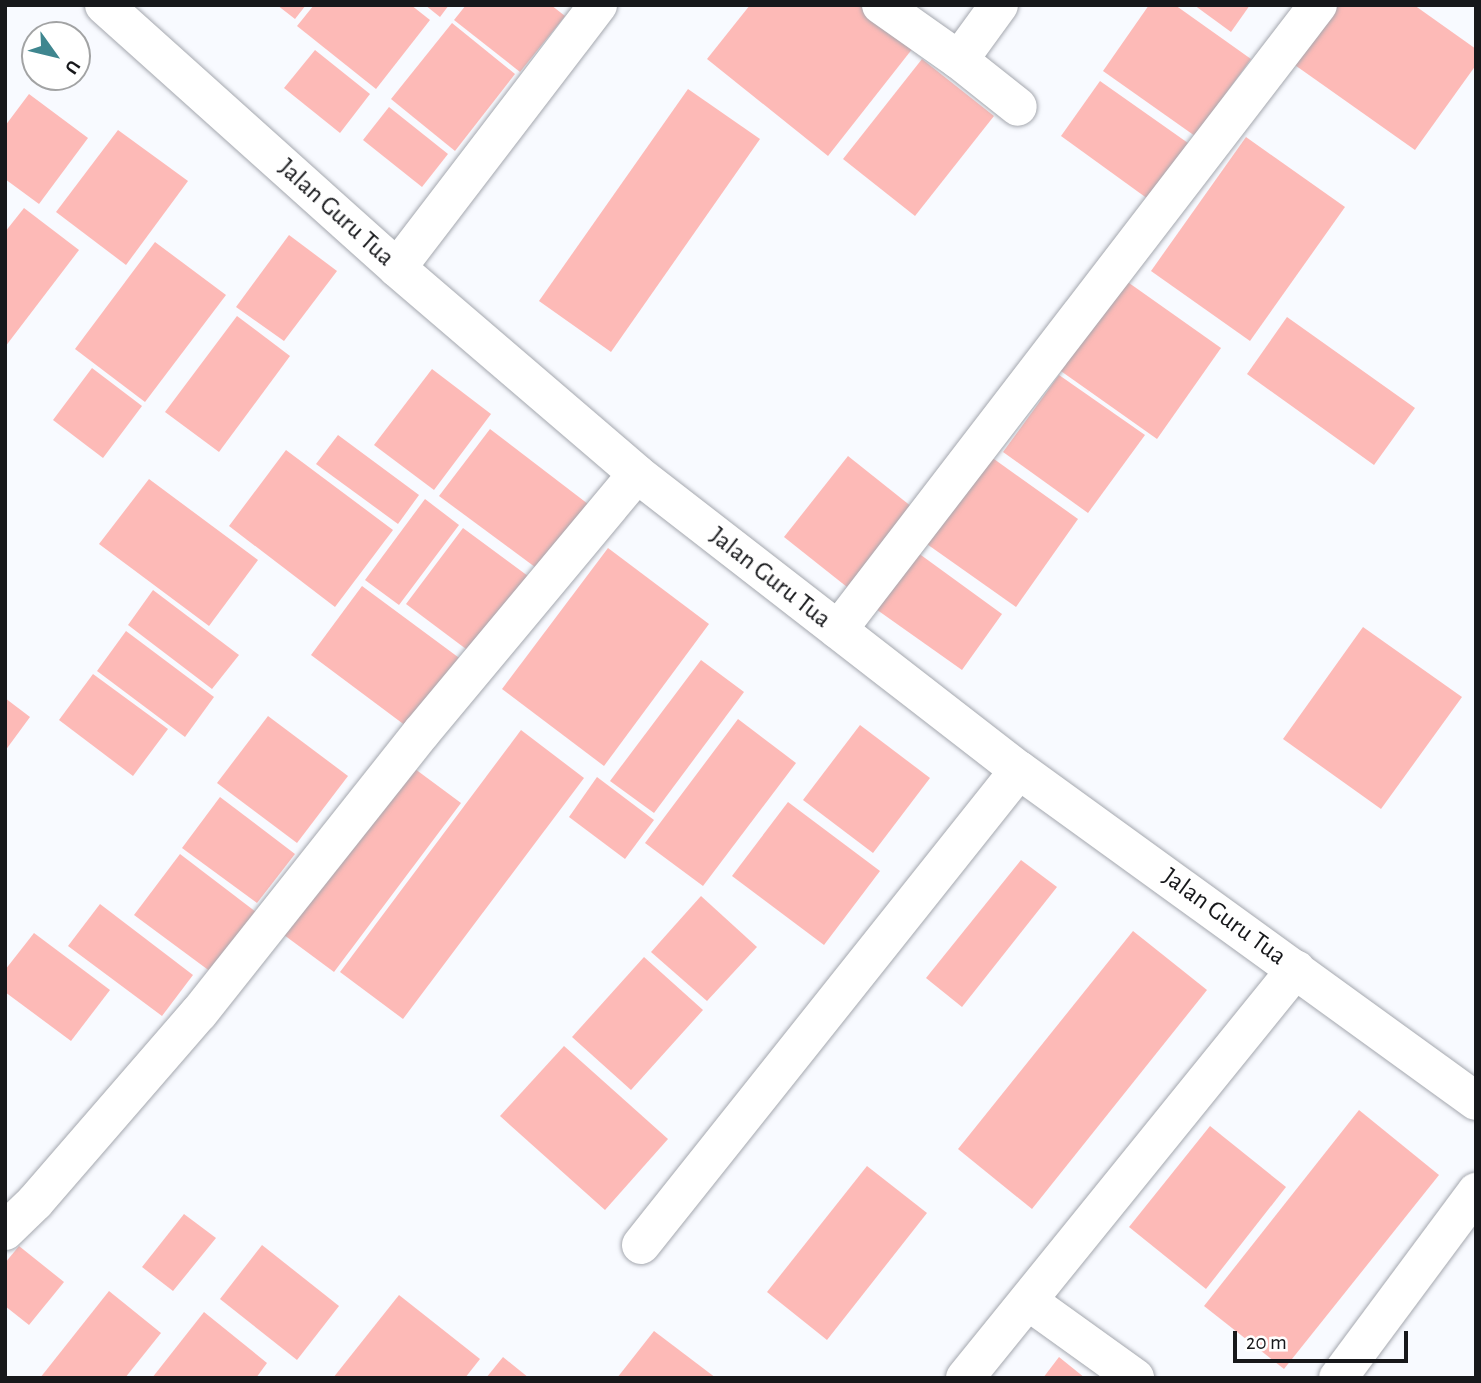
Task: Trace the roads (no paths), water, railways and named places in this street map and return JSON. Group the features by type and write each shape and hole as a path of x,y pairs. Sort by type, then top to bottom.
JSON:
{"street":[{"name":"Jalan Guru Tua","path":"104,5 397,268 637,474 1019,770 1476,1101"},
{"path":"397,268 598,5"},
{"path":"881,5 959,60 1018,107"},
{"path":"959,60 999,5"},
{"path":"838,630 1318,5"},
{"path":"5,1231 35,1202 199,1013 421,733 637,474"},
{"path":"640,1245 1019,770"},
{"path":"965,1378 1296,969"},
{"path":"1338,1378 1476,1192"},
{"path":"1028,1301 1135,1378"}]}
